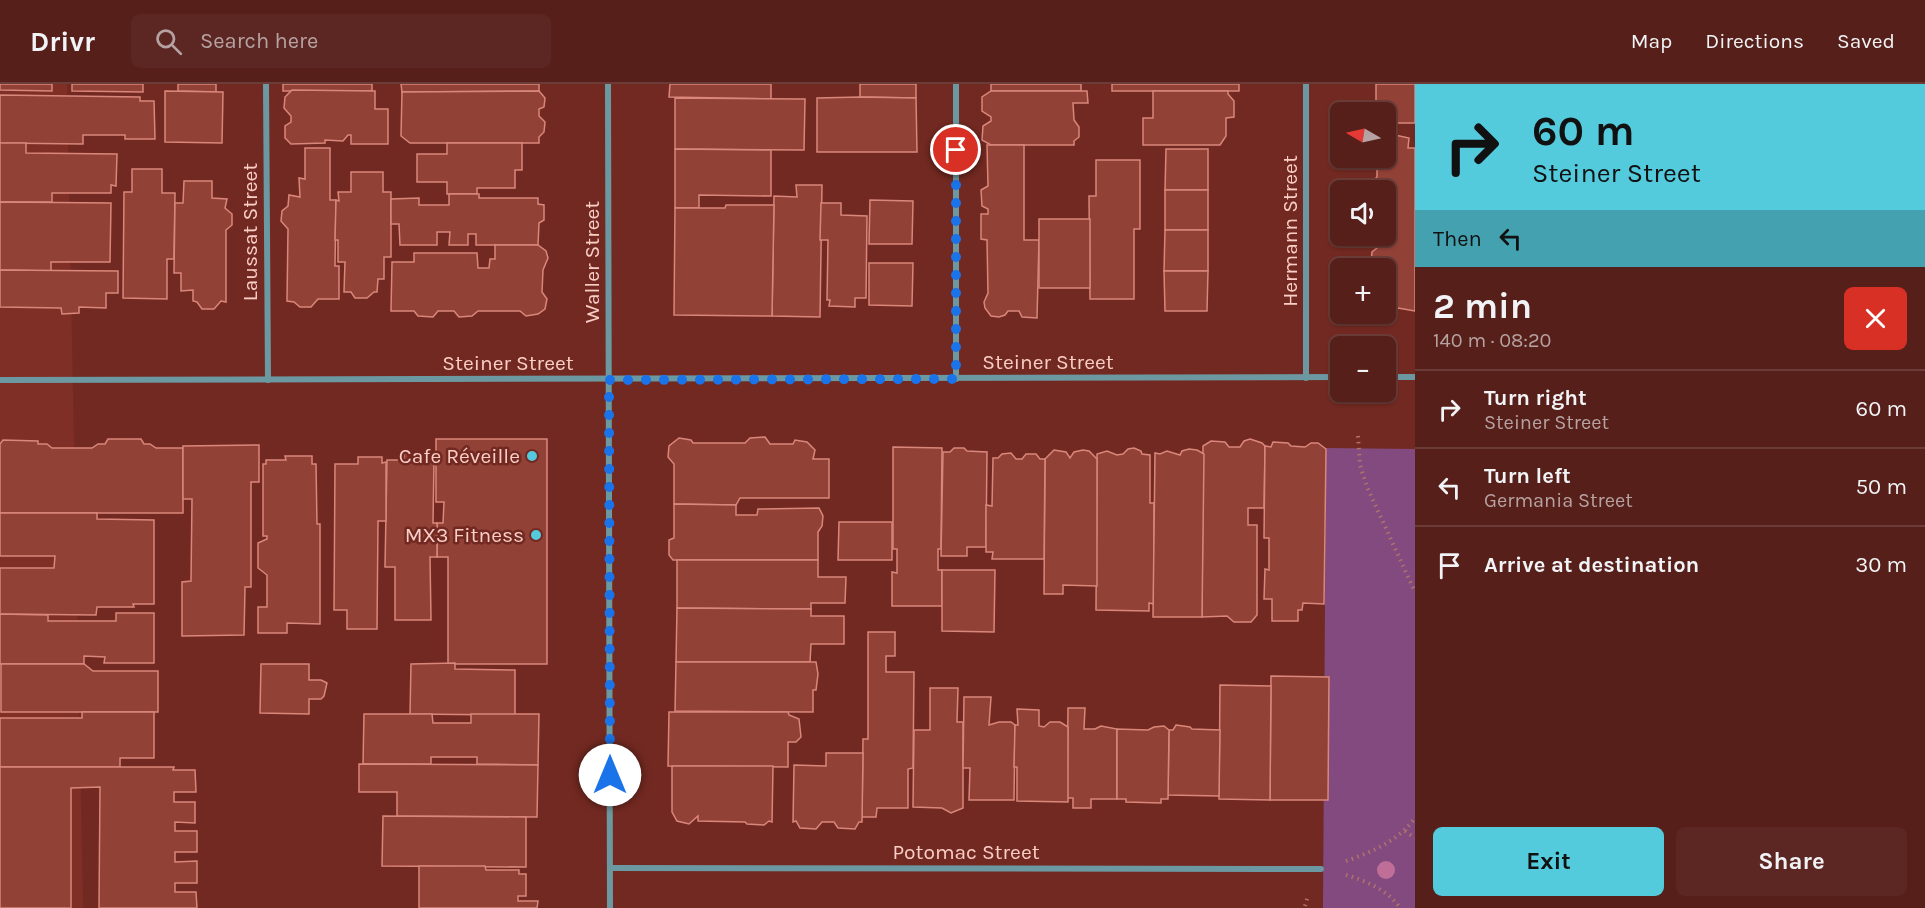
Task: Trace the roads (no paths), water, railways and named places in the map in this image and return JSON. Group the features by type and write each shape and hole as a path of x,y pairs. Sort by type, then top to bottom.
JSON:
{"street":[{"name":"Laussat Street","path":"266,84 267,380"},
{"name":"Waller Street","path":"608,84 610,908"},
{"path":"956,84 956,379"},
{"name":"Hermann Street","path":"1306,84 1306,378"},
{"name":"Steiner Street","path":"0,380 1330,377"},
{"path":"1396,377 1415,377"},
{"name":"Potomac Street","path":"610,868 1321,869"}],"place":[{"name":"Cafe Réveille","path":"532,456"},
{"name":"MX3 Fitness","path":"536,535"}]}
